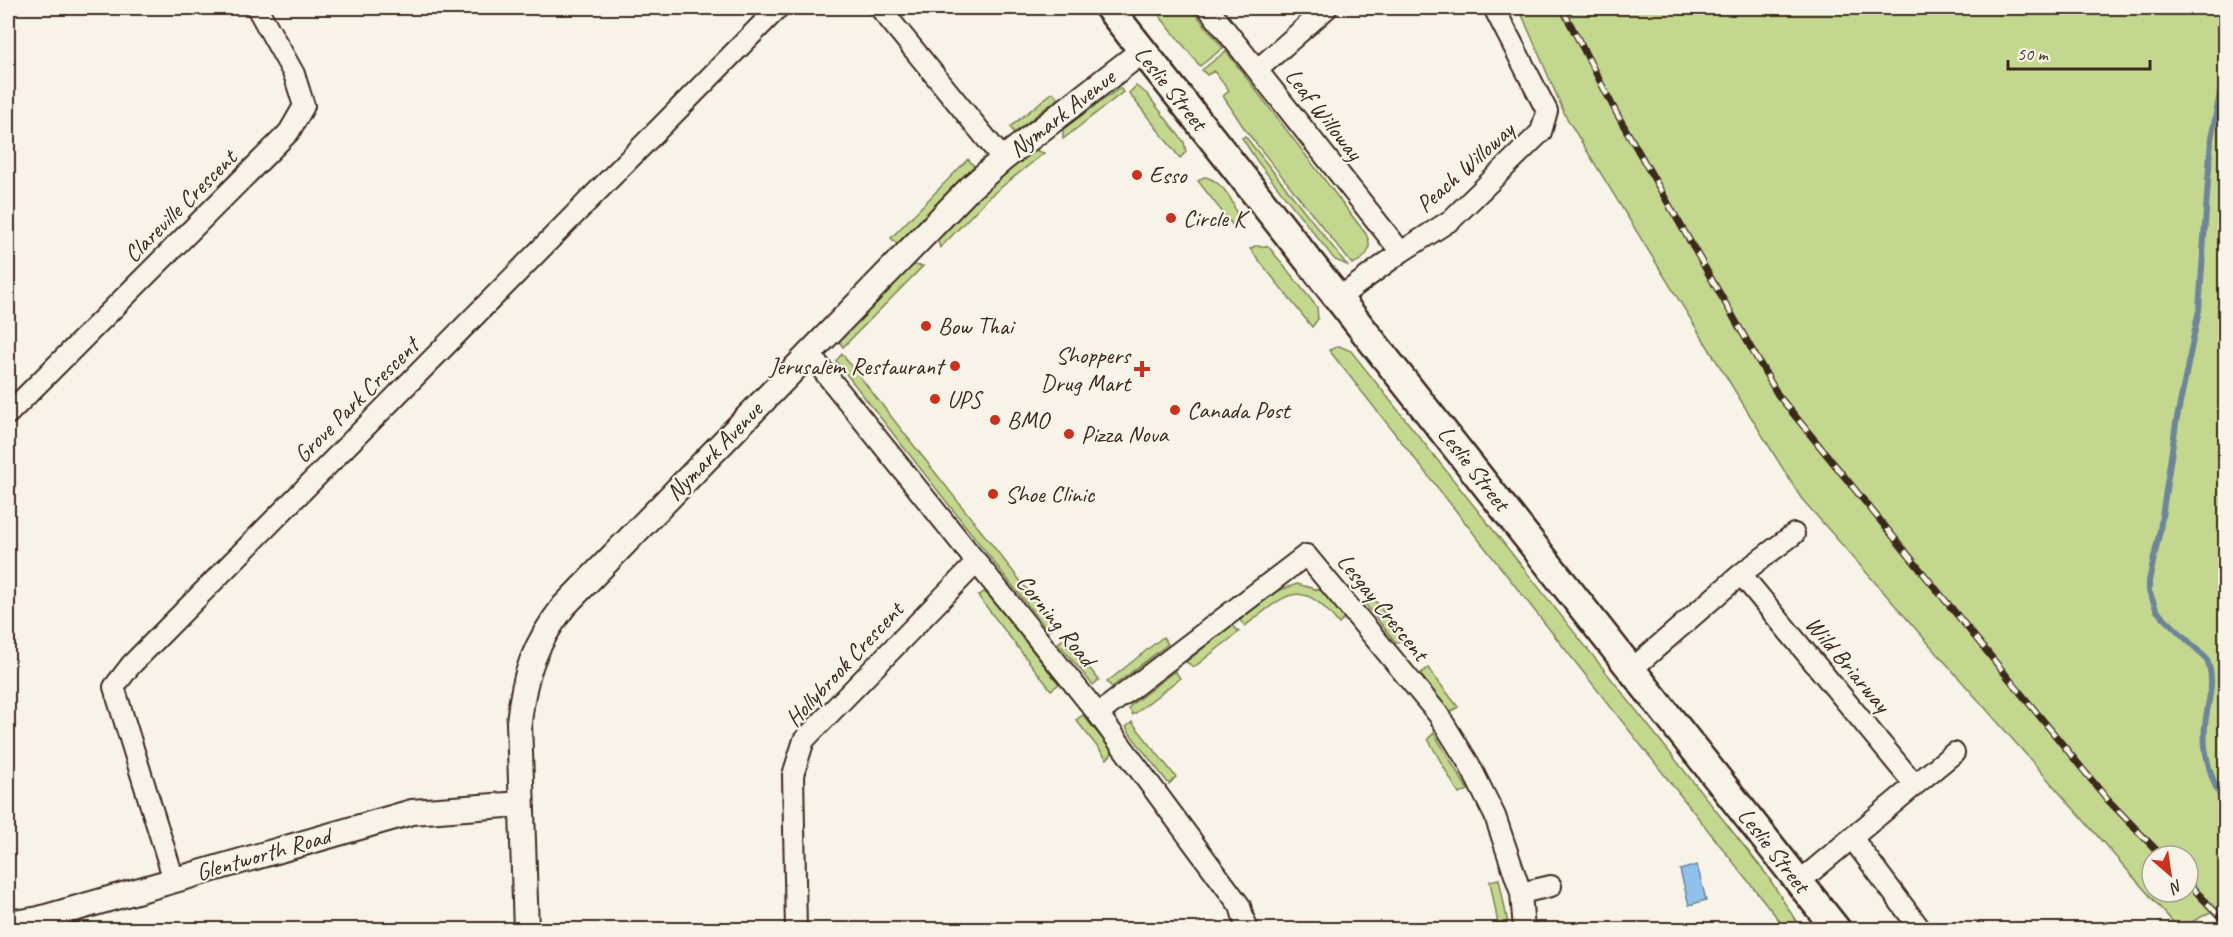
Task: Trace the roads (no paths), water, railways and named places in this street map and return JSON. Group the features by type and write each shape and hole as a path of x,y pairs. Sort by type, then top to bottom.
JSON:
{"main road":[{"name":"Leslie Street","path":"1109,8 1340,297 1838,930"}],"street":[{"name":"Clareville Crescent","path":"8,414 289,132 304,106 294,74 257,8"},
{"name":"Grove Park Crescent","path":"174,880 114,687 131,665 778,8"},
{"path":"880,8 1003,159"},
{"name":"Leaf Willoway","path":"1208,8 1401,252"},
{"path":"1257,70 1327,8"},
{"name":"Peach Willoway","path":"1340,297 1401,252 1451,220 1541,132 1546,111 1494,8"},
{"name":"Nymark Avenue","path":"525,930 519,722 522,688 532,657 546,630 564,606 970,188 1003,159 1142,52"},
{"name":"Corning Road","path":"808,353 1098,714 1240,906 1247,930"},
{"path":"1632,669 1741,574 1794,534"},
{"name":"Lesgay Crescent","path":"1098,714 1306,555 1442,720 1469,764 1495,816 1521,893 1524,930"},
{"name":"Hollybrook Crescent","path":"796,930 793,775 804,740 977,562"},
{"name":"Wild Briarway","path":"1741,574 1915,785"},
{"path":"1799,882 1954,753"},
{"name":"Glentworth Road","path":"8,920 21,922 39,919 412,812 521,804"},
{"path":"1852,838 1921,930"},
{"path":"1521,893 1551,886"}],"water":[{"path":"1697,865 1706,900 1689,905 1680,870"}],"waterway":[{"path":"2226,63 2211,139 2199,310 2176,423 2160,530 2149,581 2149,591 2157,611 2206,658 2211,683 2204,736 2205,746 2212,778 2226,806"}],"railway":[{"path":"1562,8 1617,114 1778,395 2107,799 2150,844"},
{"path":"2200,896 2226,923"}],"place":[{"name":"Esso","path":"1137,175"},
{"name":"Circle K","path":"1171,218"},
{"name":"Bow Thai","path":"926,326"},
{"name":"Jerusalem Restaurant","path":"955,366"},
{"name":"Shoppers Drug Mart","path":"1142,369"},
{"name":"UPS","path":"935,399"},
{"name":"Canada Post","path":"1175,410"},
{"name":"BMO","path":"995,420"},
{"name":"Pizza Nova","path":"1069,434"},
{"name":"Shoe Clinic","path":"993,494"}]}
